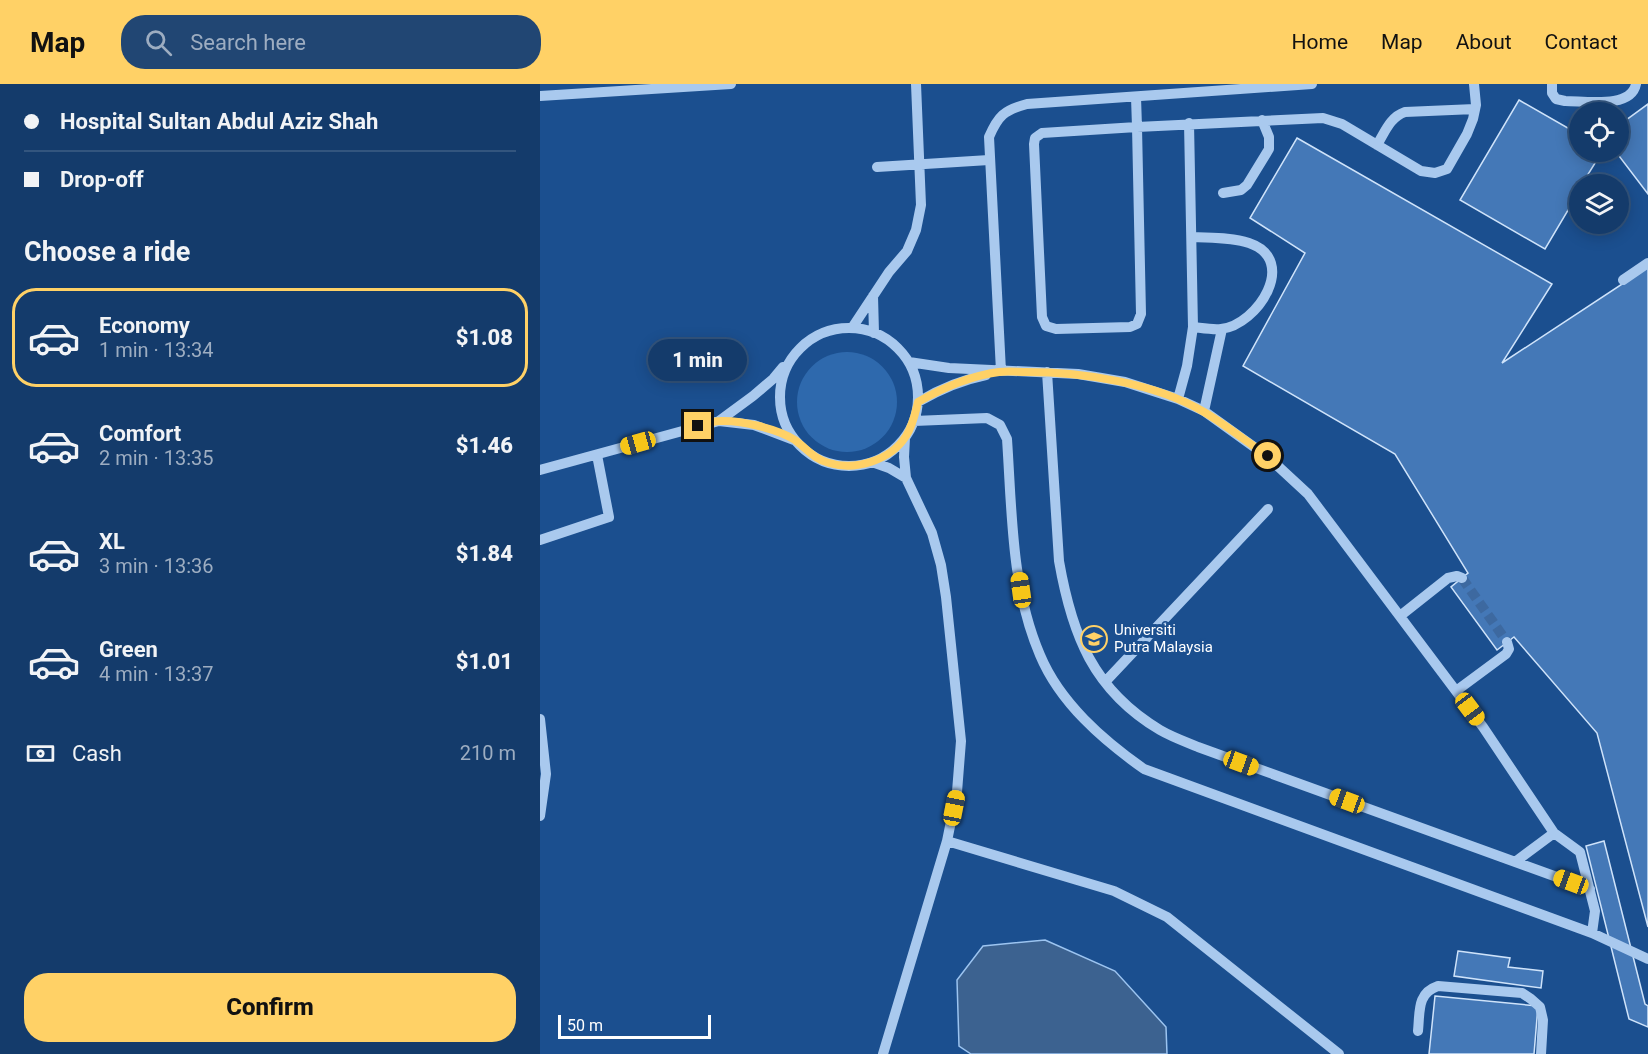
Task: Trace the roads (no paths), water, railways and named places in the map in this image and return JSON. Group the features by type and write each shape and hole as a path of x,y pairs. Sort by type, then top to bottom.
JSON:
{"street":[{"path":"540,96 731,84"},
{"path":"852,328 907,251 916,230 921,205 921,164 916,84"},
{"path":"1001,371 989,137 996,121 1009,109 1027,104 1312,84"},
{"path":"1136,97 1137,127 1141,314 1137,324 1130,327 1056,329 1046,326 1042,317 1034,144 1035,138 1042,133 1137,127 1189,123 1323,118 1342,124 1421,171 1436,172 1447,168 1467,134 1475,110 1474,84"},
{"path":"1551,84 1552,93 1556,99 1622,101 1630,96 1636,84"},
{"path":"1377,145 1391,120 1397,115 1406,112 1475,110"},
{"path":"1223,193 1241,190 1247,185 1269,149 1269,137 1262,120"},
{"path":"1178,399 1187,366 1193,327 1189,123"},
{"path":"877,168 989,160"},
{"path":"1193,237 1234,239 1251,243 1266,254 1272,265 1273,277 1263,299 1245,318 1222,329 1193,327"},
{"path":"1623,280 1648,263"},
{"path":"873,296 874,333"},
{"path":"540,470 718,421 773,379 792,357 808,340 829,331 852,328 874,333 894,344 909,362 917,383 918,402 914,421 905,438 891,452 872,462 851,466 829,463 810,454 794,440 783,421 779,400 782,377 792,357"},
{"path":"1204,411 1222,329"},
{"path":"909,362 949,368 1078,374 1125,382 1178,399 1204,411 1268,456 1308,494 1483,727 1554,833 1580,852 1595,911 1592,933"},
{"path":"918,402 941,388 965,379 1001,371"},
{"path":"1047,372 1059,561 1070,617 1097,672 1139,716 1162,731 1198,747 1590,889"},
{"path":"914,421 987,418 1000,425 1007,439 1015,553 1023,608 1041,657 1061,691 1084,719 1112,746 1144,769 1592,933 1648,959"},
{"path":"718,421 754,425 794,440"},
{"path":"883,1054 947,841 957,792 961,741 946,597 932,533 906,478 905,438"},
{"path":"540,540 609,517 597,455"},
{"path":"872,462 889,468 906,478"},
{"path":"1105,682 1268,509"},
{"path":"1400,616 1448,578 1457,576 1462,578"},
{"path":"1456,691 1506,654 1509,649 1507,642"},
{"path":"540,720 546,774 540,816"},
{"path":"1515,862 1554,833"},
{"path":"947,841 1114,891 1167,917 1339,1054"},
{"path":"1418,1030 1420,1005 1429,989 1438,986 1522,993 1540,1007 1543,1020 1541,1054"}],"tunnel":[{"path":"1462,578 1507,642"}],"place":[{"name":"Universiti Putra Malaysia","path":"1094,639"}]}
